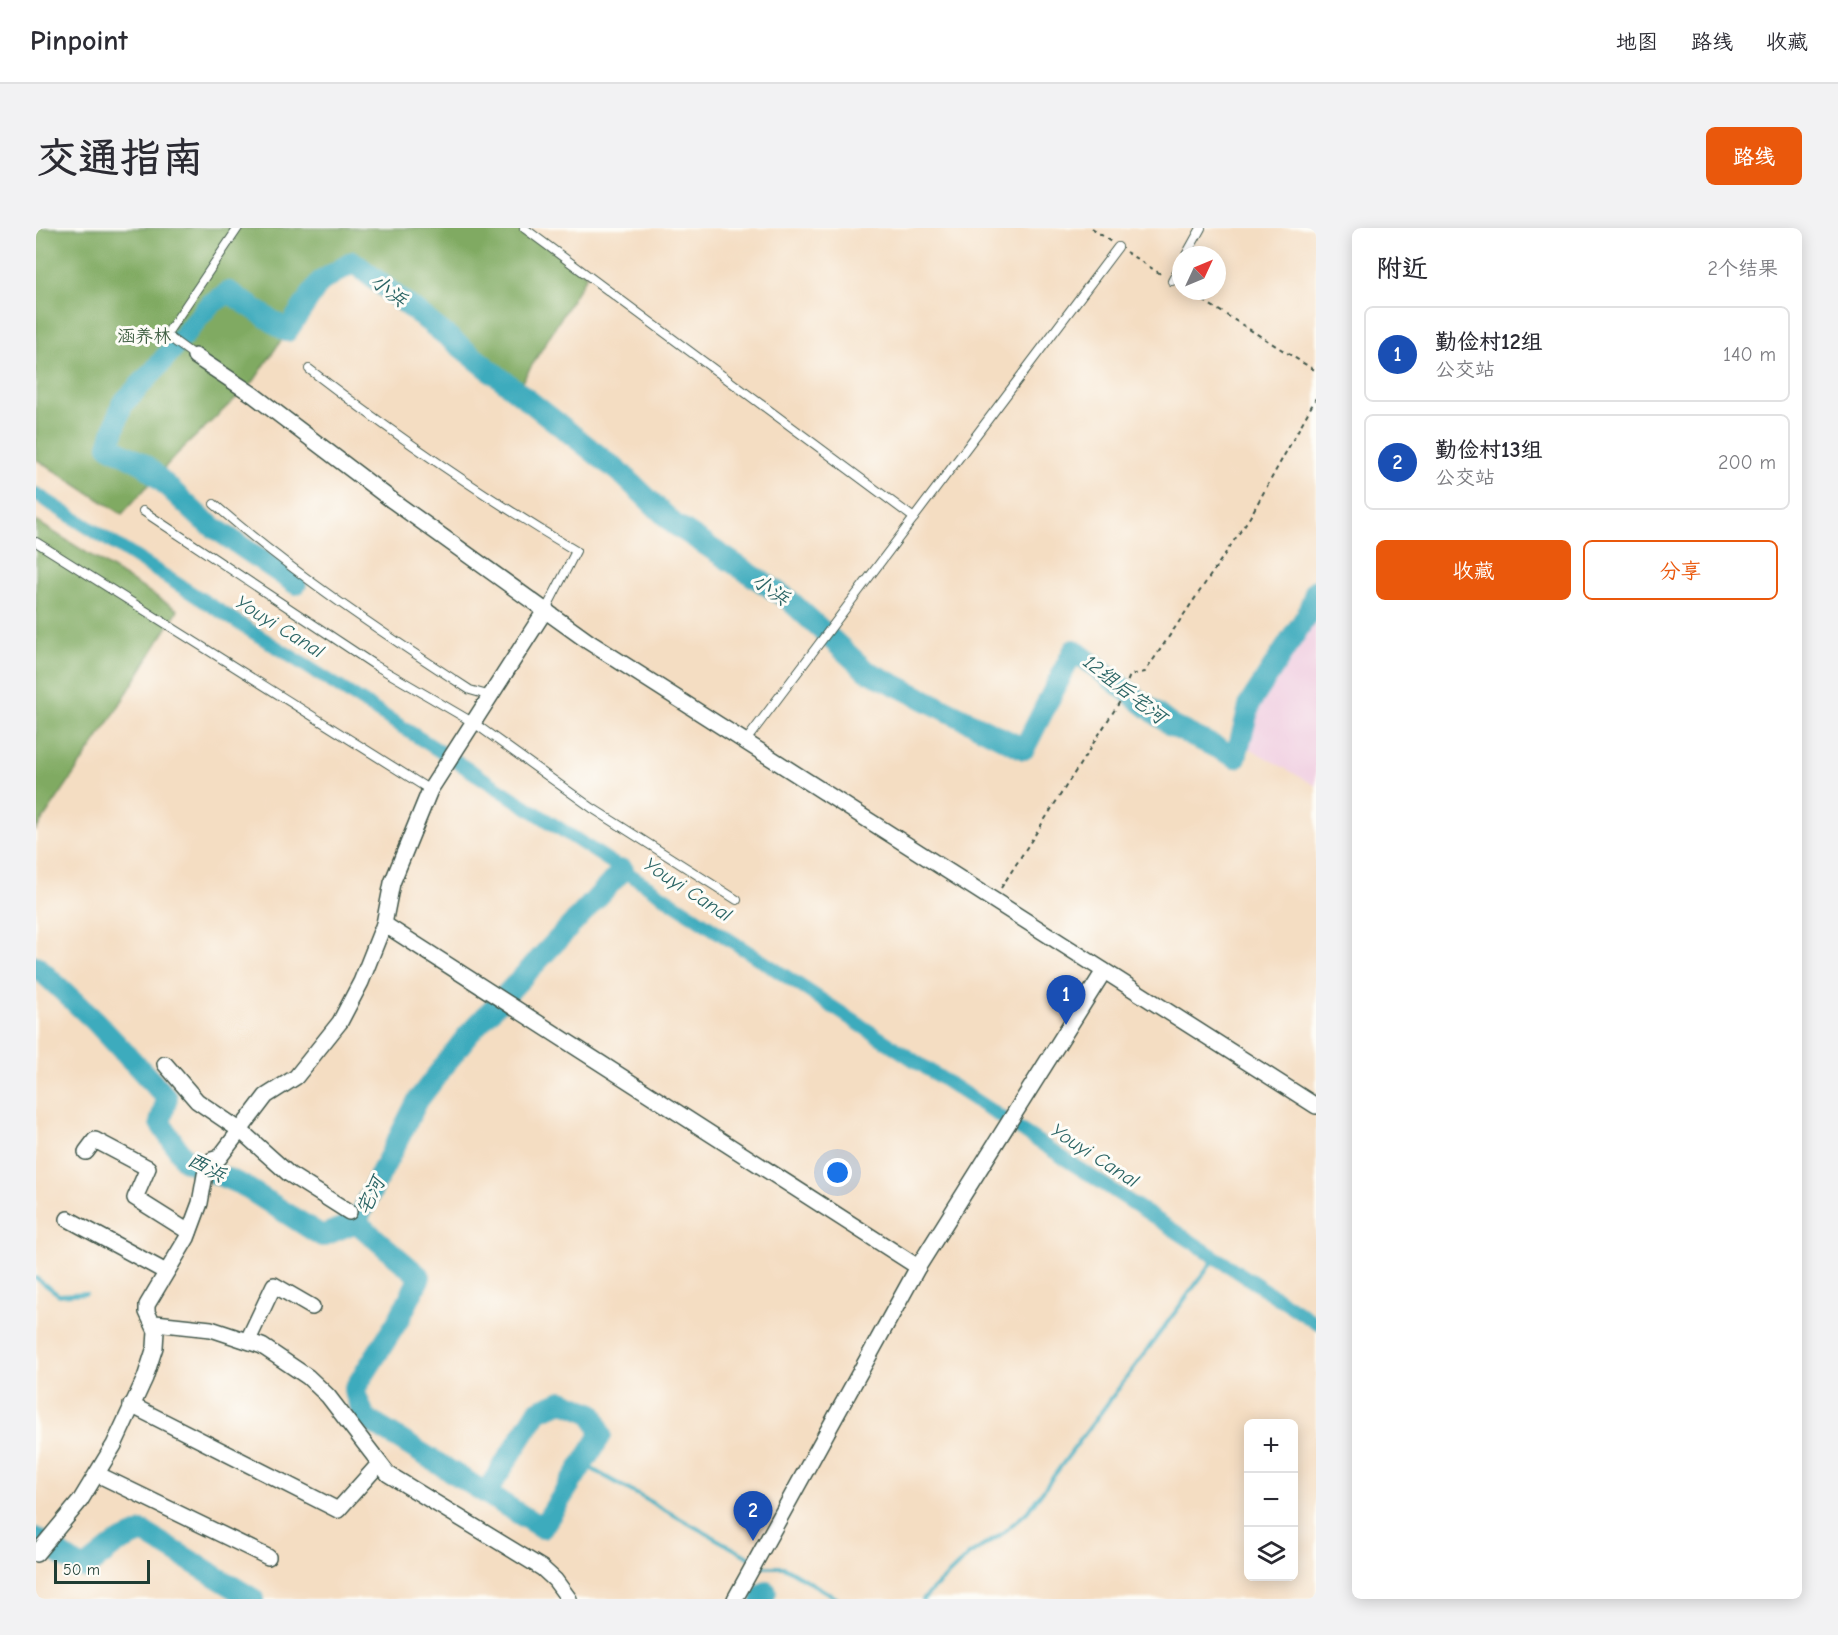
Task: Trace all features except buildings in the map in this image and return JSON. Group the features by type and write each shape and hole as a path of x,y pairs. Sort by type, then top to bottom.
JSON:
{"street":[{"path":"195,356 252,394 393,501 589,642 1316,1106"},
{"path":"36,1554 80,1501 97,1474 114,1445 145,1378 155,1347 155,1323 147,1312 147,1305 189,1232 200,1203 206,1171 241,1131 266,1096 302,1072 340,1022 361,982 384,924 392,884 430,790 546,609"},
{"path":"384,924 918,1267"},
{"path":"735,1599 918,1267 1104,971"},
{"path":"165,1064 197,1101 241,1131 289,1174 349,1212"},
{"path":"86,1152 95,1140 148,1168 135,1198 189,1232"},
{"path":"68,1219 166,1272"},
{"path":"248,1340 274,1285 312,1307"},
{"path":"155,1323 211,1329 262,1346 308,1377 327,1396 379,1464 414,1492 542,1568 555,1580 568,1599"},
{"path":"131,1406 338,1510 379,1464"},
{"path":"97,1474 268,1557"}],"lane":[{"path":"195,356 166,335 238,228"},
{"path":"524,228 914,518"},
{"path":"1191,246 1201,228"},
{"path":"745,742 1118,247"},
{"path":"309,369 377,421 494,503 576,551 546,609"},
{"path":"214,504 261,546 316,588 470,690 490,696"},
{"path":"143,512 592,808 737,900"},
{"path":"36,542 430,790"}],"path":[{"path":"1092,228 1172,281"},
{"path":"1202,300 1316,372"},
{"path":"993,901 1119,703 1130,675 1145,672 1250,517 1316,398"}],"shaded area":[{"path":"1316,588 1316,786 1240,743"}],"green space":[{"name":"涵养林","path":"36,228 524,228 587,275 517,390 353,262 320,282 254,381 178,453 122,514 36,459"},
{"path":"36,521 178,610 111,719 36,830"}],"waterway":[{"name":"小浜","path":"296,584 203,520 145,465 109,446 122,404 153,372 209,305 229,292 287,331 320,282 353,262 623,475 674,524 788,599 865,670 1024,749 1074,650 1172,726 1236,757 1250,703 1307,615 1316,590"},
{"name":"Youyi Canal","path":"36,494 493,785 1316,1323"},
{"name":"宅河","path":"486,1493 538,1411 562,1401 593,1414 601,1435 542,1528 365,1418 354,1390 399,1319 420,1277 356,1222 418,1100 467,1036 623,870"},
{"name":"西浜","path":"36,966 95,1021 167,1098 160,1123 186,1161 242,1185 322,1236 356,1222"},
{"path":"923,1599 969,1555 999,1536 1027,1512 1216,1257"},
{"path":"36,1278 59,1295 86,1293"},
{"path":"583,1464 752,1559"},
{"path":"36,1538 75,1564 86,1568 116,1544 143,1532 253,1599"},
{"path":"758,1563 765,1567 784,1567 838,1599"},
{"path":"762,1599 766,1592"}],"place":[{"name":"勤俭村12组","path":"1066,1025"},
{"name":"勤俭村13组","path":"753,1541"}],"water label":[{"name":"12组后宅河","path":"1125,689"}]}
